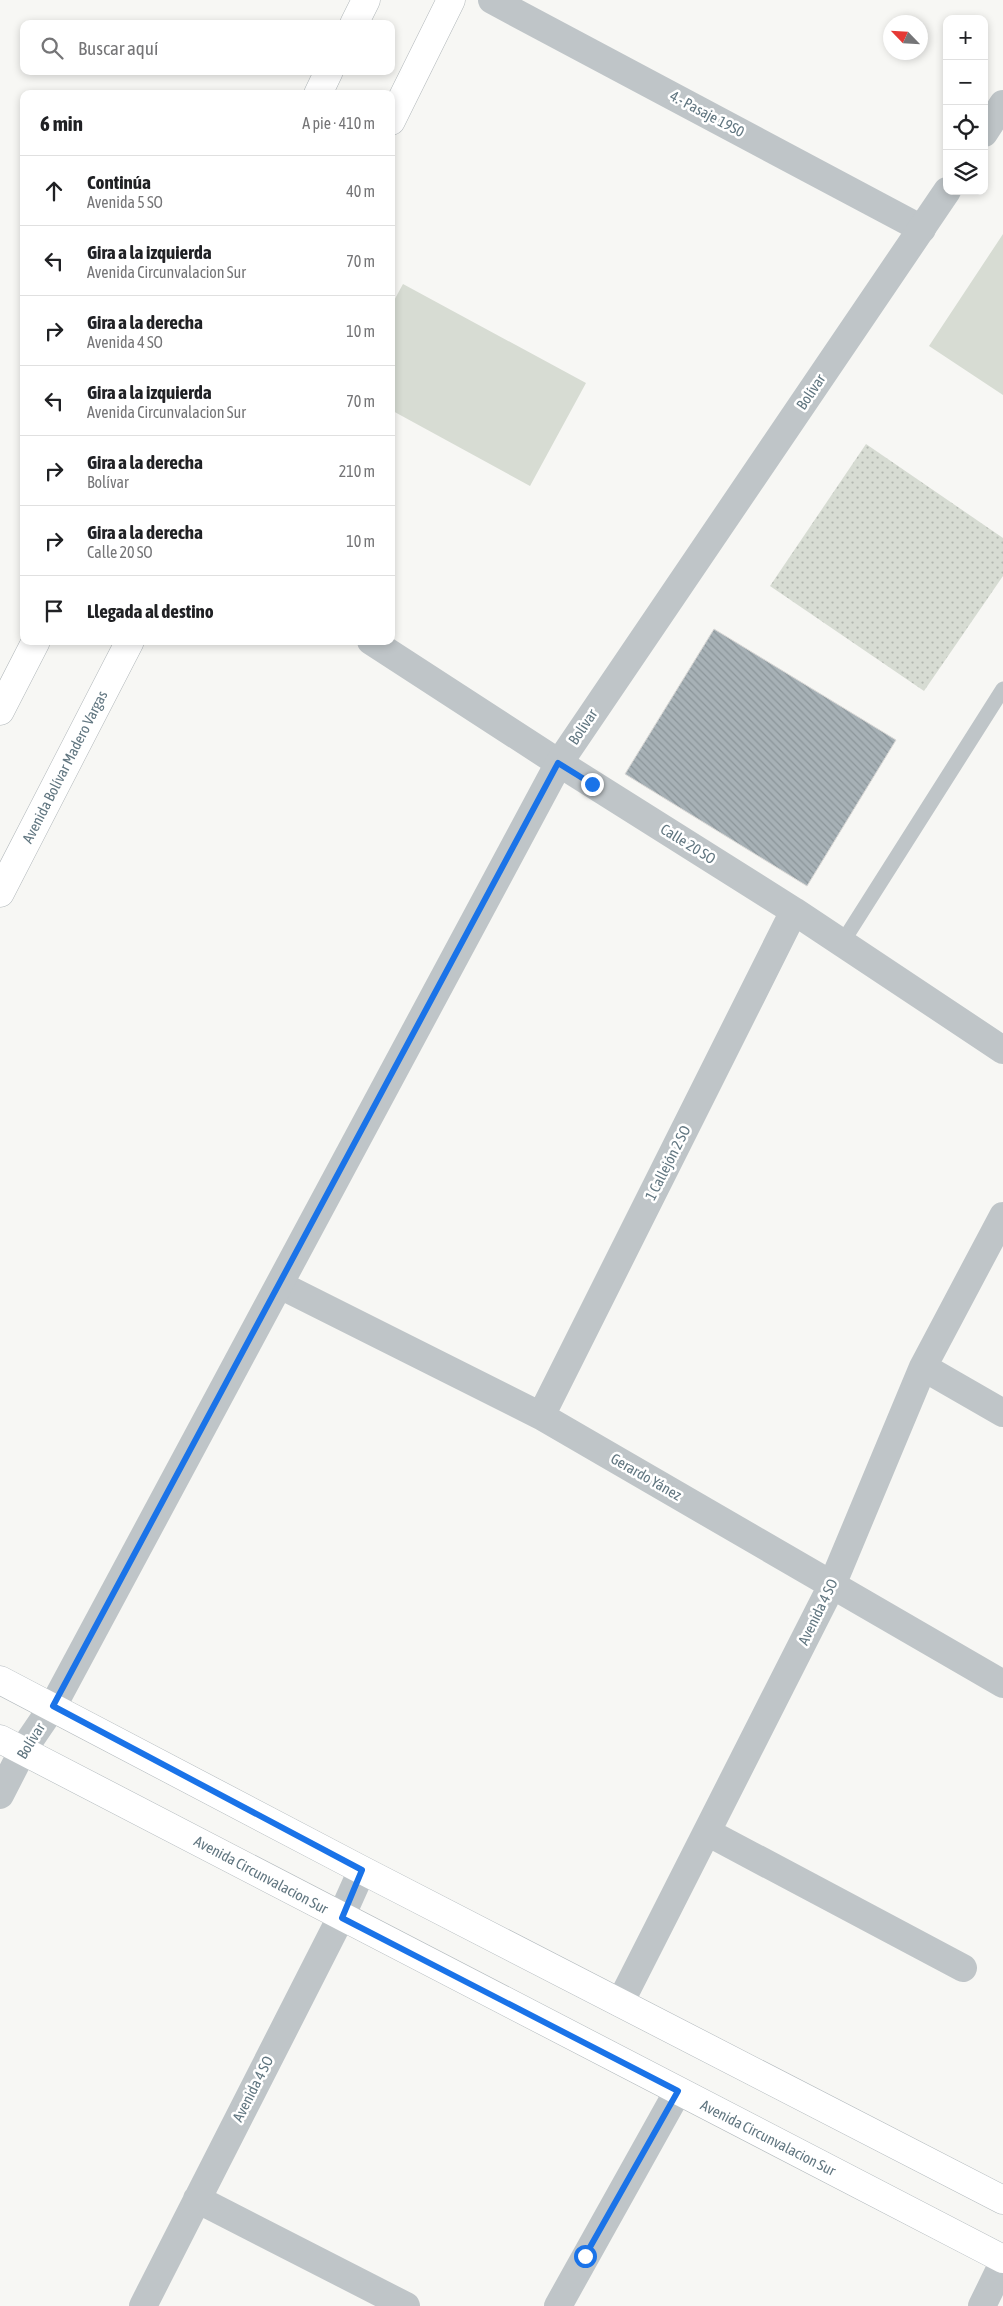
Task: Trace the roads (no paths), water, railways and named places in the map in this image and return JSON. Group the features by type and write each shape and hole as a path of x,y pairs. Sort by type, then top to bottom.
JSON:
{"main road":[{"path":"356,20 366,0"},
{"path":"395,113 451,0"},
{"path":"320,90 328,75"},
{"path":"0,711 34,645"},
{"name":"Avenida Bolívar Madero Vargas","path":"0,893 128,645"},
{"path":"0,1680 53,1706 362,1870 1003,2200"},
{"name":"Avenida Circunvalacion Sur","path":"12,1744 342,1918 1003,2259"}],"street":[{"name":"4.- Pasaje 19S0","path":"492,0 922,228"},
{"path":"988,127 1003,104"},
{"name":"Bolívar","path":"0,1795 12,1744 53,1706 558,763 944,195"},
{"name":"Calle 20 SO","path":"377,645 558,763 794,911 1003,1050"},
{"name":"1 Callejón 2 SO","path":"541,1416 794,911"},
{"name":"Avenida 4 SO","path":"620,2003 832,1585 923,1366 1003,1216"},
{"name":"Gerardo Yánez","path":"280,1285 541,1416 1003,1684"},
{"path":"923,1366 1003,1413"},
{"path":"707,1832 963,1968"},
{"name":"Avenida 4 SO","path":"143,2306 342,1918 362,1870"},
{"path":"558,2306 678,2091"},
{"path":"197,2198 406,2306"},
{"path":"982,2306 1003,2263"}],"lane":[{"path":"842,943 1003,690"}]}
